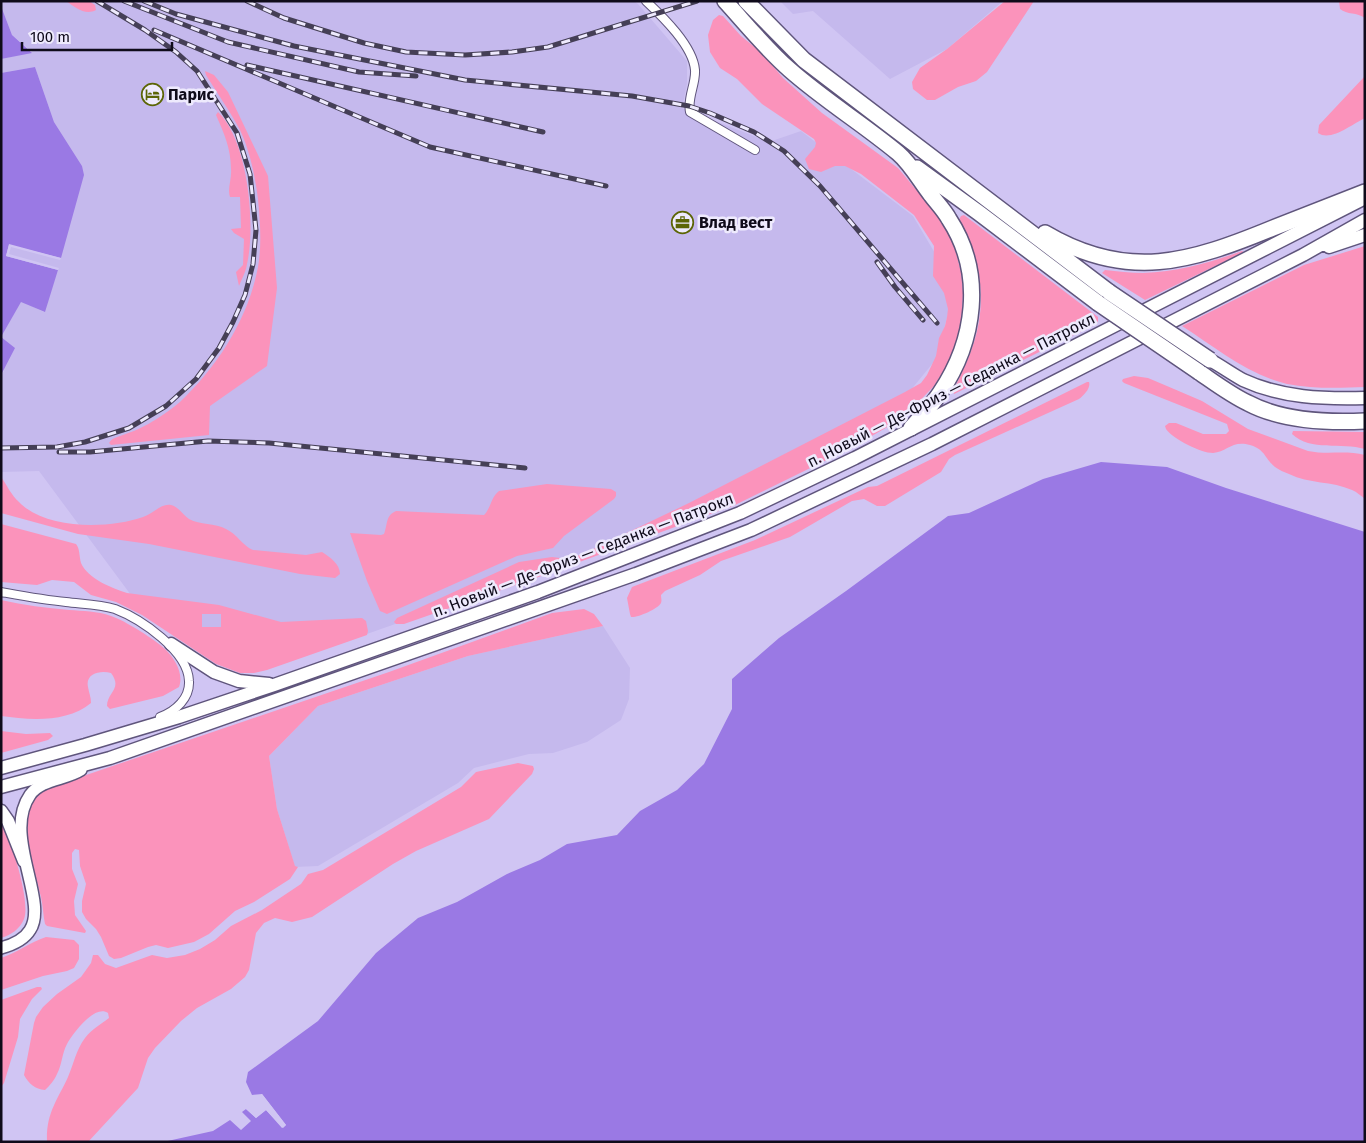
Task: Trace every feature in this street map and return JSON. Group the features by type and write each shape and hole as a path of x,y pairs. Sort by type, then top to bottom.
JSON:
{"highway":[{"path":"725,1 791,71 903,159 979,213 1098,303 1199,372 1248,403 1266,411 1315,420 1365,421"},
{"path":"746,1 804,60 1109,292 1210,360"},
{"path":"903,159 950,219 963,246 970,271 972,294 972,315 969,330 957,363 940,394 911,428"},
{"path":"997,205 1056,240 1085,253 1101,258 1140,263 1164,262 1209,252 1365,192"}],"main road":[{"name":"п. Новый — Де-Фриз — Седанка — Патрокл","path":"1,768 85,746 274,685 538,592 740,514 1365,198"},
{"name":"п. Новый — Де-Фриз — Седанка — Патрокл","path":"1,786 88,765 119,755 636,574 751,530 932,444 1302,255 1365,220"},
{"path":"1302,255 1365,235"},
{"path":"1210,360 1242,379 1284,395 1318,398 1365,398"},
{"path":"171,644 214,672 239,681 274,685"},
{"path":"24,861 22,812 31,794 44,784 78,772 88,765"},
{"path":"1,811 8,821 24,861 34,902 31,929 22,939 1,948"}],"street":[{"path":"646,1 660,14 689,50 695,70 689,106 690,112 755,150"},
{"path":"1,592 49,600 92,604 115,610 138,622 171,644 185,663 190,684 187,695 168,714 96,737 85,746"}],"shaded area":[{"path":"1,1 634,1 687,61 687,84 682,108 769,142 801,131 913,216 939,260 950,305 937,358 910,391 689,504 554,568 262,671 202,654 148,618 39,471 1,472 1,375 4,371 1,337 21,301 44,312 58,270 6,256 9,244 82,166 54,122 35,67 1,73 1,59 32,52 12,35 1,6"},
{"path":"66,1 89,1 95,5 96,10 92,12 84,11"},
{"path":"780,1 1003,1 947,49 890,79 813,11 793,14"},
{"path":"1005,1 1034,1 987,72 976,81 958,87 935,100 927,100 913,89 912,82 920,68 947,49"},
{"path":"1339,1 1365,1 1365,18 1343,11 1340,9"},
{"path":"1,6 12,35 32,53 1,59"},
{"path":"719,15 723,16 741,36 762,53 783,78 822,113 898,168 944,223 955,249 961,272 963,293 961,326 956,345 946,367 934,386 903,418 849,449 735,505 533,579 404,624 396,624 394,622 397,618 519,562 552,557 568,559 585,553 689,503 905,392 921,383 927,375 936,356 939,338 945,326 948,309 944,293 933,276 934,246 914,215 861,174 845,166 835,166 821,172 809,169 805,159 815,147 814,139 762,104 737,79 720,68 710,52 708,35 713,20"},
{"path":"35,67 54,122 82,166 84,175 61,258 9,245 6,256 58,270 45,312 21,302 1,337 1,73"},
{"path":"205,71 214,75 228,92 268,176 277,288 267,366 210,406 209,435 111,445 109,443 112,439 141,428 180,402 207,373 230,340 239,323 247,305 258,267 260,224 258,199 247,146 240,130"},
{"path":"1365,76 1365,118 1335,134 1323,135 1318,133 1319,125"},
{"path":"218,112 228,125 243,162 250,206 250,247 246,269 239,286 236,272 243,265 244,239 231,229 241,228 240,197 230,197 231,162 224,135 216,115"},
{"path":"964,215 1098,317 1098,321 1096,324 954,394 953,391 973,347 980,318 981,303 978,270 959,221 961,216"},
{"path":"1365,246 1365,387 1306,387 1273,380 1232,360 1182,326 1304,265"},
{"path":"1243,251 1145,300 1102,273 1105,270 1143,273 1169,271 1205,263"},
{"path":"1,337 15,348 1,375"},
{"path":"1134,376 1148,378 1202,401 1248,429 1308,451 1365,455 1365,499 1356,492 1344,487 1304,479 1282,471 1271,464 1259,449 1250,445 1234,445 1213,453 1188,445 1170,433 1165,426 1169,423 1176,423 1203,434 1226,434 1229,431 1227,424 1122,381"},
{"path":"1089,382 1088,389 1079,399 955,455 949,459 941,472 885,506 877,506 864,499 852,501 790,537 721,561 700,575 665,591 661,595 661,603 656,608 642,615 631,617 627,598 632,587 755,540 868,487 877,486"},
{"path":"1293,431 1365,432 1365,449 1308,443 1292,434"},
{"path":"1101,462 1167,467 1226,488 1365,532 1365,1142 163,1142 213,1131 230,1120 241,1130 251,1121 242,1112 246,1109 256,1118 266,1110 283,1128 286,1125 262,1094 252,1095 246,1082 248,1072 318,1021 376,953 418,918 457,902 507,874 540,860 567,844 617,835 640,811 677,790 704,764 732,709 732,679 779,638 948,516 969,513 1043,479"},
{"path":"1,477 19,502 45,518 78,524 113,524 147,516 160,507 171,505 193,521 226,529 253,550 306,555 322,552 336,564 340,574 335,578 300,574 149,544 78,534 1,513"},
{"path":"547,484 611,489 616,492 616,496 564,536 553,548 517,556 387,614 380,611 350,533 384,534 388,518 396,511 484,515 494,496 499,491"},
{"path":"1,524 76,544 81,563 89,574 108,586 127,593 219,605 281,622 362,618 366,621 368,631 367,635 267,670 254,673 240,673 216,664 142,615 116,602 91,595 74,582 52,580 37,585 1,582","holes":["202,614 221,614 221,627 202,627"]},
{"path":"1,600 43,607 95,612 124,622 155,641 169,654 179,672 179,687 163,696 110,709 107,706 115,687 114,678 111,673 99,672 89,678 88,687 91,703 71,714 36,719 1,716"},
{"path":"584,609 594,614 603,626 468,656 318,706 269,756 277,809 295,866 298,867 290,879 254,902 235,911 209,934 194,942 168,948 156,945 121,958 114,959 109,956 101,937 82,912 82,901 86,884 80,866 79,850 75,849 72,853 72,869 78,884 74,901 75,915 86,931 85,933 47,926 45,924 41,897 28,842 26,821 33,801 48,788 389,672 552,613"},
{"path":"603,626 630,668 629,699 621,720 587,742 553,753 529,754 474,768 458,783 318,866 295,867 277,809 269,756 318,706 468,656"},
{"path":"1,731 26,734 50,733 53,736 48,740 1,753"},
{"path":"518,763 533,766 532,774 489,819 416,851 312,917 292,922 275,918 264,923 256,933 249,970 245,977 231,989 197,1008 181,1021 155,1048 148,1058 138,1088 88,1142 47,1142 50,1115 68,1077 79,1047 90,1032 109,1018 108,1013 103,1011 97,1012 79,1027 65,1048 56,1076 45,1090 33,1086 24,1075 34,1023 43,1007 57,994 81,977 91,963 93,955 98,955 105,964 116,968 152,955 167,958 185,955 200,949 215,940 231,926 262,910 301,884 308,874 323,870 461,787 476,772"},
{"path":"1,822 10,841 19,870 25,899 25,911 24,919 18,929 1,938"},
{"path":"46,937 74,940 79,945 79,959 74,968 1,990 1,958"},
{"path":"37,987 42,989 32,999 20,1019 18,1037 4,1083 1,1087 1,1000"}],"pier":[{"path":"9,244 61,258 60,260 11,247 9,254 59,268 58,270 6,256"},
{"path":"262,1094 286,1125 282,1128 266,1110 256,1118 246,1109 248,1107 256,1115 267,1108 282,1124 261,1097 259,1097"}],"railway":[{"path":"1,448 57,447 85,442 129,428 166,406 196,379 219,348 245,295 253,264 256,230 250,174 237,133 197,71 176,52 145,30 97,1"},
{"path":"124,1 228,42 359,72 416,76"},
{"path":"144,1 176,14 294,46 465,80 632,96 689,106 710,113 754,132 784,151 820,186 937,323"},
{"path":"247,1 284,18 364,43 406,52 465,55 512,52 548,47 697,1"},
{"path":"154,30 430,147 606,186"},
{"path":"247,65 543,132"},
{"path":"877,262 923,320"},
{"path":"59,452 90,452 208,441 269,443 525,468"}],"place":[{"name":"Парис","path":"152,94"},
{"name":"Влад вест","path":"683,222"}]}
